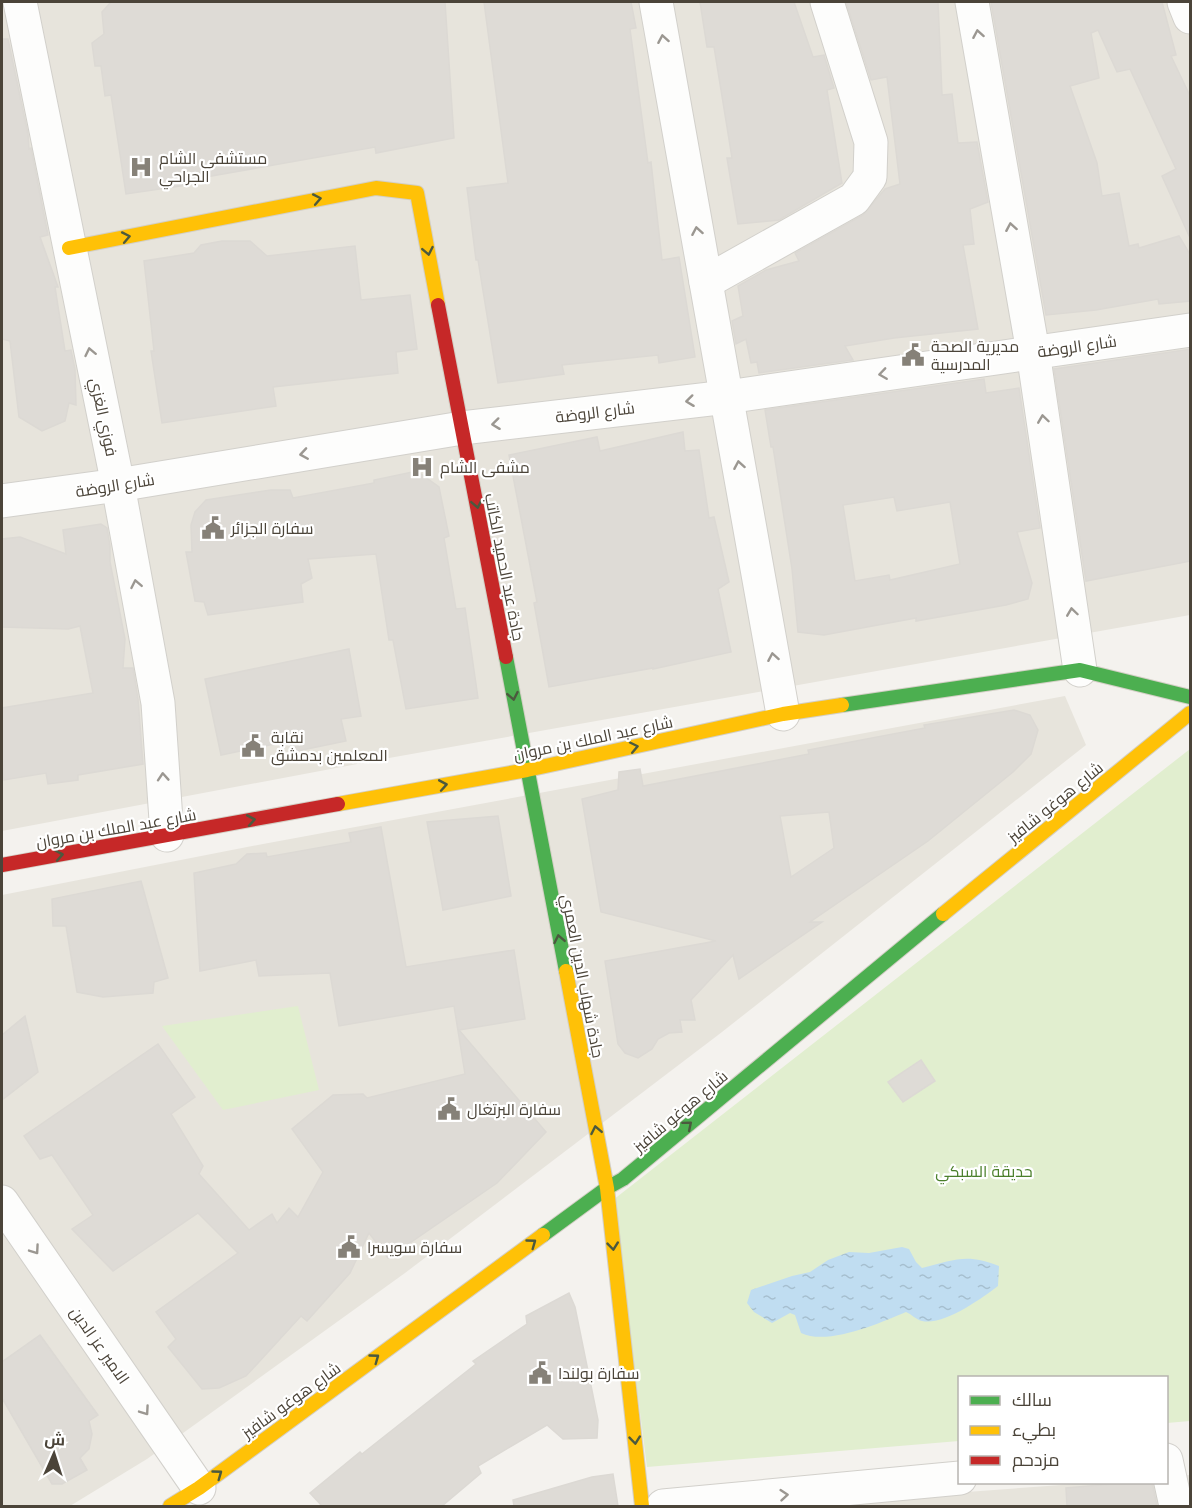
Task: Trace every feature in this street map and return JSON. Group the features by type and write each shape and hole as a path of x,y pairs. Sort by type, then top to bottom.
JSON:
{"street":[{"name":"فوزي الغزي","path":"20,2 117,485 158,703 167,835"},
{"path":"656,2 783,714"},
{"path":"706,282 854,199 870,177 871,142 827,2"},
{"path":"972,2 1033,352 1080,670"},
{"path":"1184,2 1191,17"},
{"name":"جادة عبد الحميد الكاتب","path":"69,248 376,188 417,193 527,770"},
{"name":"شارع الروضة","path":"2,501 117,485 462,428 727,397 1191,330"},
{"name":"شارع عبد الملك بن مروان","path":"2,866 527,770 783,714 1080,670 1191,697"},
{"name":"شارع هوغو شافيز","path":"170,1506 199,1488 607,1188 623,1179 824,1011 1191,713"},
{"name":"جادة شهاب الدين العمري","path":"527,770 607,1188 642,1506"},
{"name":"الامير عز الدين","path":"2,1202 199,1488"},
{"path":"1168,1459 1191,1456"},
{"path":"1168,1464 1176,1506"},
{"path":"663,1506 907,1495 958,1479"}],"shaded area":[{"path":"2,2 1190,2 1190,615 389,758 2,831"},
{"path":"1065,696 1086,745 722,1032 405,1273 147,1459 70,1506 2,1506 2,895 263,844"},
{"path":"1190,1475 1190,1506 775,1506 1075,1484 1168,1484 1168,1476"}],"green space":[{"name":"حديقة السبكي","path":"1190,749 1190,1421 1168,1423 1168,1376 958,1376 958,1441 647,1467 613,1200"},
{"path":"298,1006 319,1090 223,1110 162,1026"}],"water":[{"path":"902,1247 909,1249 922,1268 960,1259 978,1260 999,1266 998,1286 962,1310 941,1319 922,1321 906,1312 854,1332 825,1337 801,1333 795,1315 790,1313 772,1323 754,1312 747,1303 751,1290 810,1272 828,1260 849,1252 869,1253"}],"building":[{"path":"111,2 445,2 454,138 376,153 375,147 206,177 207,182 126,194 111,95 105,96 101,66 95,66 92,43 104,34 102,12"},
{"path":"484,2 631,2 636,28 630,29 648,163 651,162 662,260 679,257 695,357 659,363 658,355 562,365 564,374 498,383 478,260 476,260 467,188 508,183"},
{"path":"700,2 794,2 813,57 824,55 834,88 827,90 842,183 779,220 738,224 727,158 732,158 714,47 707,47"},
{"path":"846,2 938,2 942,95 952,94 958,143 977,142 988,202 970,209 974,244 963,245 978,329 845,346 853,360 759,373 757,362 751,363 746,339 736,344 732,321 743,316 738,286 766,270 799,261 795,253 863,215 885,189 900,184 887,77 871,80"},
{"path":"991,2 1162,2 1176,55 1171,56 1191,98 1191,240 1162,176 1176,169 1130,69 1117,72 1098,30 1091,33 1099,78 1070,86 1097,163 1102,196 1119,193 1129,246 1138,244 1139,248 1179,236 1191,256 1191,301 1159,304 1158,299 1096,310 1046,315"},
{"path":"2,39 8,39 28,134 29,149 31,148 48,235 40,237 58,287 55,287 65,351 71,350 75,369 76,405 69,403 65,421 42,431 19,417 10,341 2,339"},
{"path":"222,241 250,241 267,256 355,246 361,300 410,295 417,349 396,352 398,373 273,387 276,406 162,423 151,351 154,351 144,261 194,253 201,245"},
{"path":"1191,349 1191,561 1086,581 1054,369"},
{"path":"984,379 986,393 1019,388 1040,528 1017,532 1032,583 1028,599 916,621 916,618 824,635 798,632 792,569 765,410","holes":["894,497 897,511 950,502 960,564 890,580 889,575 855,581 843,505"]},
{"path":"683,432 685,451 699,450 709,518 714,517 729,582 718,589 731,652 653,669 549,687 534,603 537,602 509,455 597,437 600,451"},
{"path":"417,471 439,487 449,536 444,538 456,609 465,608 478,698 406,709 393,640 389,640 376,554 308,559 312,578 301,584 303,602 208,615 204,602 195,601 186,552 192,552 191,525 195,512 206,500 271,490 290,490 293,498 374,483 374,480"},
{"path":"101,524 107,528 110,562 125,639 123,668 133,668 143,764 78,775 78,780 48,784 46,773 4,780 2,708 93,693 80,626 68,629 2,627 2,539 20,537 66,554 63,530"},
{"path":"349,649 361,716 341,719 346,741 292,752 289,741 221,755 205,679"},
{"path":"1014,710 1030,715 1038,730 1031,754 1013,772 928,841 810,922 822,922 739,979 733,955 691,1000 695,1020 680,1020 682,1032 669,1033 658,1039 652,1049 638,1058 625,1053 618,1044 605,961 716,941 601,912 582,799 618,790 619,772 640,769 643,786 809,754 808,750 925,728 924,725","holes":["829,812 834,848 791,877 780,816"]},
{"path":"498,816 511,896 443,910 427,822"},
{"path":"381,827 406,967 514,950 525,1019 459,1030 546,1132 497,1183 388,1258 369,1233 350,1273 307,1321 301,1316 246,1376 219,1388 202,1389 168,1347 176,1339 156,1312 238,1253 198,1213 113,1271 72,1229 93,1215 52,1155 40,1159 24,1136 158,1044 195,1097 171,1114 203,1166 199,1174 249,1230 272,1214 277,1223 289,1208 298,1217 323,1172 292,1129 333,1095 363,1094 367,1098 465,1074 454,1006 339,1026 330,973 259,976 256,960 200,971 194,873 236,864 247,854 266,853 267,857 351,842 349,833"},
{"path":"141,881 168,978 154,982 153,993 103,997 77,992 66,926 53,926 52,899"},
{"path":"25,1016 38,1072 2,1100 2,1035"},
{"path":"921,1060 935,1081 903,1102 888,1082"},
{"path":"569,1293 575,1307 598,1420 597,1438 563,1439 547,1425 478,1466 481,1473 442,1506 322,1506 310,1493 476,1364 473,1361 527,1324 526,1316"},
{"path":"40,1335 98,1415 89,1421 92,1434 89,1449 80,1458 87,1470 62,1484 52,1484 2,1398 2,1362"},
{"path":"613,1474 618,1506 514,1506 513,1500 592,1477"},
{"path":"1112,1484 1152,1484 1157,1506 1067,1506 1066,1488"}],"traffic: fast":[{"path":"506,657 566,971"},
{"path":"842,705 1080,670 1190,697"},
{"path":"543,1235 607,1188 623,1179 943,914"}],"traffic: slow":[{"path":"69,248 376,188 417,193 438,305"},
{"path":"338,804 527,770 783,714 842,705"},
{"path":"943,914 1190,713"},
{"path":"566,971 607,1188 642,1506"},
{"path":"170,1506 199,1488 543,1235"}],"traffic: jam":[{"path":"438,305 506,657"},
{"path":"2,865 338,804"}],"place":[{"name":"مستشفى الشام الجراحي","path":"141,167"},
{"name":"مديرية الصحة المدرسية","path":"913,355"},
{"name":"مشفى الشام","path":"422,467"},
{"name":"سفارة الجزائر","path":"213,528"},
{"name":"نقابة المعلمين بدمشق","path":"253,746"},
{"name":"سفارة البرتغال","path":"449,1109"},
{"name":"سفارة سويسرا","path":"349,1247"},
{"name":"سفارة بولندا","path":"540,1373"}]}
